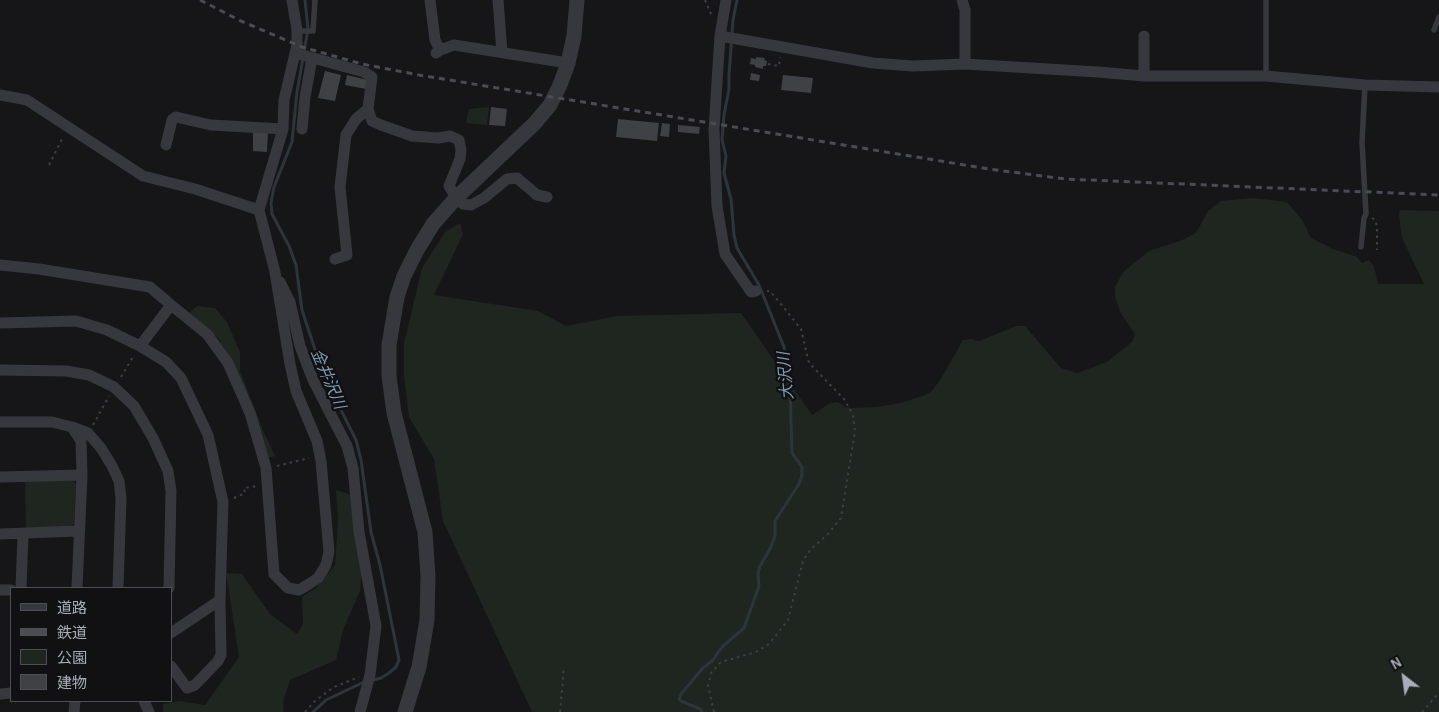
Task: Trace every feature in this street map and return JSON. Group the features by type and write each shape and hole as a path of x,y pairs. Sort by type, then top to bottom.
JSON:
{"street":[{"path":"292,0 303,55 305,96 302,129"},
{"path":"430,0 438,52 454,45 568,63"},
{"path":"498,0 502,52"},
{"path":"405,712 419,667 427,620 428,576 425,532 394,414 389,345 393,316 404,276 433,224 456,198 535,123 550,105 568,63 574,36 577,0"},
{"path":"726,0 720,36 714,129 717,206 725,254 751,292 762,291"},
{"path":"962,0 965,10 965,64"},
{"path":"720,36 874,63 913,66 965,64 1144,76 1266,76 1365,85 1439,87"},
{"path":"1144,36 1144,76"},
{"path":"303,55 364,72 372,77 368,109 372,121 381,126 412,136 438,138 450,136 459,140 460,159 449,186 456,198 463,204 471,205 484,198 507,179 517,178 537,195 547,197"},
{"path":"0,265 38,269 150,287 207,334 228,363 250,413 264,462 274,574 288,588 299,590 318,578 326,566 329,552 317,441 296,391 275,272 259,210 283,129 284,100 303,55"},
{"path":"0,95 27,100 143,176 194,189 259,210"},
{"path":"335,259 347,255 340,187 346,135 356,119 368,109"},
{"path":"166,145 172,120 176,116 211,125 283,129"},
{"path":"275,272 290,302 300,346 313,380 347,446 353,468 358,532 376,626 370,673 360,712"},
{"path":"140,346 171,305"},
{"path":"0,323 76,321 107,330 140,346 166,362 181,378 208,435 223,502 220,600 221,655 218,661 195,685 187,688 172,667"},
{"path":"0,370 66,371 89,375 114,387 134,406 153,438 168,471 171,491 169,587"},
{"path":"3,420 52,422 88,433 112,466 119,481 121,498 118,587"},
{"path":"72,427 81,441 82,476 78,531 77,587"},
{"path":"0,477 82,476"},
{"path":"0,534 78,531"},
{"path":"21,587 23,534"},
{"path":"172,631 220,600"}],"lane":[{"path":"297,31 314,31 315,0"},
{"path":"1266,0 1266,76"},
{"path":"1434,30 1439,17"},
{"path":"1361,248 1366,214 1362,142 1365,85"}],"path":[{"path":"768,64 778,66 781,47"},
{"path":"49,166 68,126"},
{"path":"1366,214 1375,220 1378,250"},
{"path":"714,712 708,686 711,673 720,662 756,652 769,644 788,620 803,562 810,550 829,533 841,518 855,430 853,415 844,399 809,363 801,329 770,291 762,291"},
{"path":"264,462 269,460 273,467 319,455"},
{"path":"223,502 245,493 244,488 267,485"},
{"path":"560,712 564,667"},
{"path":"305,712 315,701 334,687 370,673"},
{"path":"1422,712 1439,693"}],"green space":[{"path":"489,107 487,125 466,123 469,109"},
{"path":"1254,198 1287,202 1303,221 1311,238 1333,249 1357,257 1362,263 1369,260 1374,266 1378,284 1424,284 1402,238 1400,210 1439,211 1439,712 532,712 443,521 434,459 409,417 404,376 404,343 422,268 445,232 460,223 463,234 434,295 538,311 566,326 617,316 741,313 812,415 830,403 838,402 845,407 853,408 877,407 901,403 925,395 932,391 942,377 963,340 979,341 1016,326 1025,326 1061,368 1077,373 1107,362 1132,342 1135,334 1120,312 1115,296 1115,287 1123,272 1149,251 1180,241 1196,233 1208,211 1221,201"},
{"path":"197,306 215,308 227,322 240,352 240,371 275,456 268,458 242,383 219,339 189,313"},
{"path":"71,479 76,484 74,524 68,528 26,528 25,480"},
{"path":"336,490 355,496 364,552 360,591 343,630 336,660 290,680 284,698 283,712 163,712 163,704 179,701 205,705 239,657 226,573 242,574 270,614 297,634 303,624 302,597 316,588 335,565 338,522"}],"building":[{"path":"756,57 765,58 764,60 767,61 763,69 750,64 751,58 756,59"},
{"path":"325,71 341,75 335,101 318,98"},
{"path":"751,73 760,75 759,81 750,80"},
{"path":"347,75 368,80 366,89 345,85"},
{"path":"783,75 813,78 811,93 781,90"},
{"path":"491,107 507,109 505,126 489,125"},
{"path":"618,119 659,123 657,141 616,137"},
{"path":"662,123 670,124 669,137 660,136"},
{"path":"678,125 700,127 699,134 678,132"},
{"path":"253,131 268,132 267,152 253,151"}],"waterway":[{"name":"金井沢川","path":"305,0 308,29 297,92 292,142 274,187 271,203 272,214 289,246 296,265 302,310 323,374 356,440 361,460 371,532 380,565 399,660 396,667 389,673 373,680"},
{"name":"大沢川","path":"702,712 700,709 681,701 679,699 681,694 702,669 713,660 722,647 744,628 759,586 758,573 760,566 775,536 775,521 799,484 802,475 802,467 792,453 790,387 784,347 759,285 737,248 731,199 724,173 726,156 722,140 729,89 733,20 737,0"},
{"name":"金井沢川","path":"313,712 326,700 364,682"}],"railway":[{"path":"200,0 241,21 302,47 362,64 989,169 1065,179 1439,195"}]}
